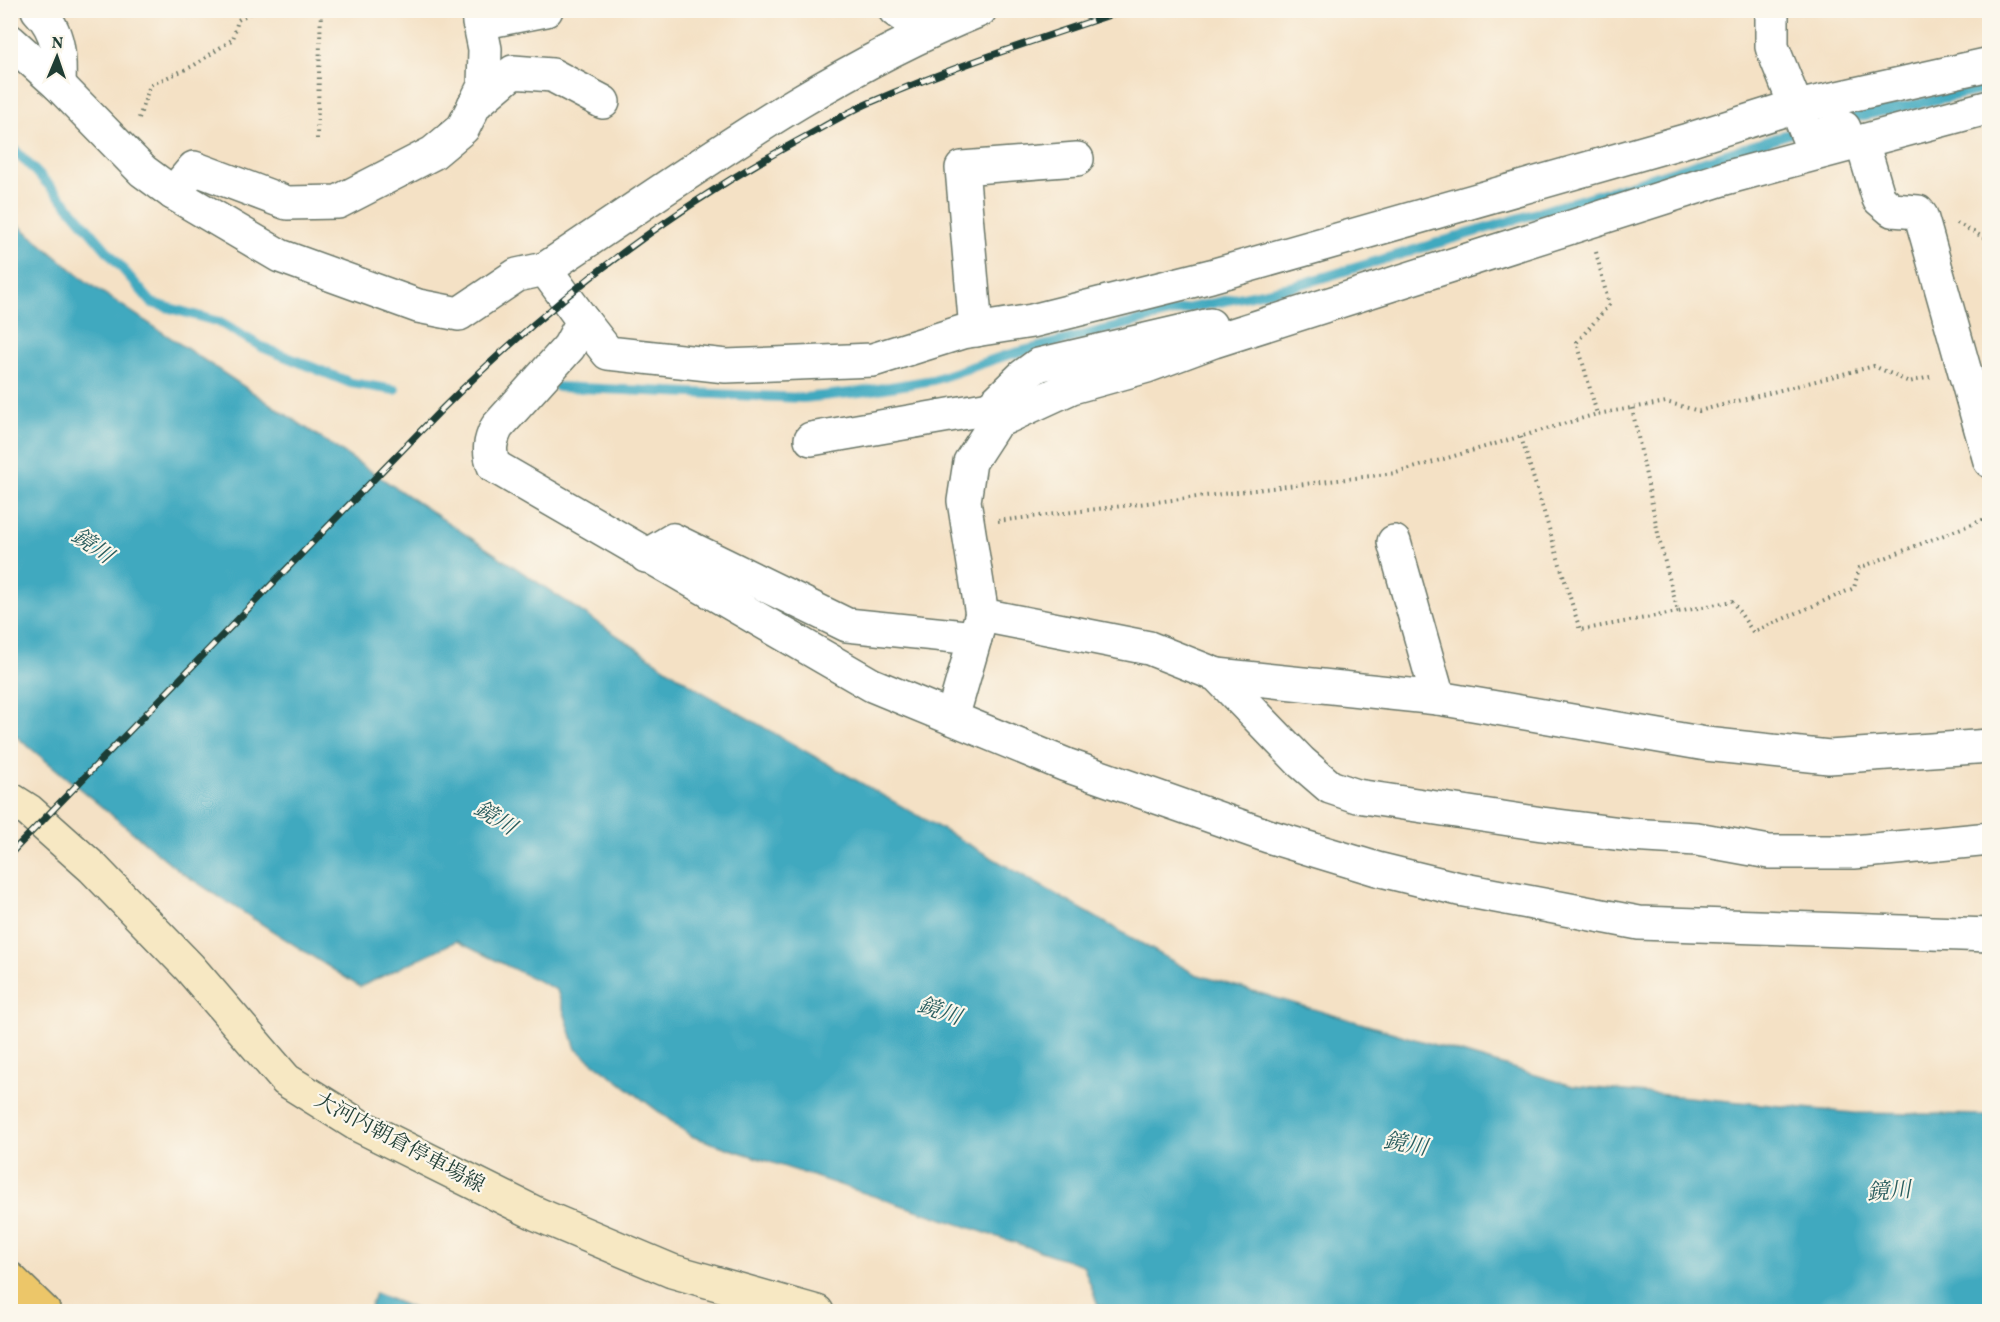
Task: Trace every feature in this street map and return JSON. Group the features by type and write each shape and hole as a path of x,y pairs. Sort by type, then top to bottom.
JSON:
{"highway":[{"path":"10,1279 44,1311"}],"main road":[{"name":"大河内朝倉停車場線","path":"10,799 29,811 93,868 189,967 286,1080 358,1125 537,1214 672,1271 817,1311"}],"street":[{"path":"38,10 45,18 61,52 59,85"},
{"path":"173,194 194,168 287,203 338,202 433,153 463,128 484,86 485,49 478,17 546,10"},
{"path":"895,10 925,32"},
{"path":"10,41 59,85 143,171 173,194 280,256 418,306 459,314 517,275 545,269 820,87 925,32 980,10"},
{"path":"1772,10 1772,47 1803,125"},
{"path":"545,269 608,352 726,366 873,360 976,330 1032,324 1331,243 1803,125 1989,64"},
{"path":"474,105 513,72 552,75 603,102"},
{"path":"811,440 993,415 1072,387 1147,366 1214,341 1725,178 1989,107"},
{"path":"1803,125 1875,120 1932,122"},
{"path":"1862,142 1879,199 1892,210 1918,212 1921,216 1989,461"},
{"path":"976,330 962,168 1077,159"},
{"path":"952,718 978,627 964,501 970,462 993,415 1023,376 1037,364 1202,326 1295,317"},
{"path":"583,321 569,347 497,427 491,440 489,454 494,466 872,685 1066,765 1268,836 1377,869 1459,889 1639,923 1989,936"},
{"path":"1032,324 1037,364"},
{"path":"646,556 673,540 847,625 978,627 1149,648 1217,675 1438,698 1706,744 1829,757 1989,746"},
{"path":"1394,542 1438,698"},
{"path":"1217,675 1301,762 1330,787 1357,796 1630,835 1697,838 1769,852 1854,852 1989,839"}],"path":[{"path":"126,154 150,85 193,66 233,39 238,20 255,10"},
{"path":"317,139 321,10"},
{"path":"1589,222 1609,305 1577,342 1597,414"},
{"path":"968,525 1396,473 1597,414 1666,402 1699,411 1874,366 1909,382 1964,368"},
{"path":"1632,408 1660,543 1678,612"},
{"path":"1521,436 1580,630 1732,601 1753,632 1854,588 1859,568 1989,517"}],"water":[{"name":"鏡川","path":"11,219 87,282 702,692 1195,974 1573,1086 1854,1113 1989,1115 1989,1311 1129,1311 1098,1305 1083,1265 691,1136 576,1049 557,990 456,941 360,987 182,873 11,732"},
{"path":"375,1293 420,1311 369,1311"}],"waterway":[{"path":"1842,120 1990,88"},
{"path":"558,387 803,398 860,392 933,380 1004,356 1181,310 1295,286 1633,184 1801,130"},
{"path":"10,145 66,203 152,303 219,322 262,347 351,383 395,390"}],"railway":[{"path":"10,854 443,408 525,331 612,261 704,196 860,107 964,65 1125,10"}]}
